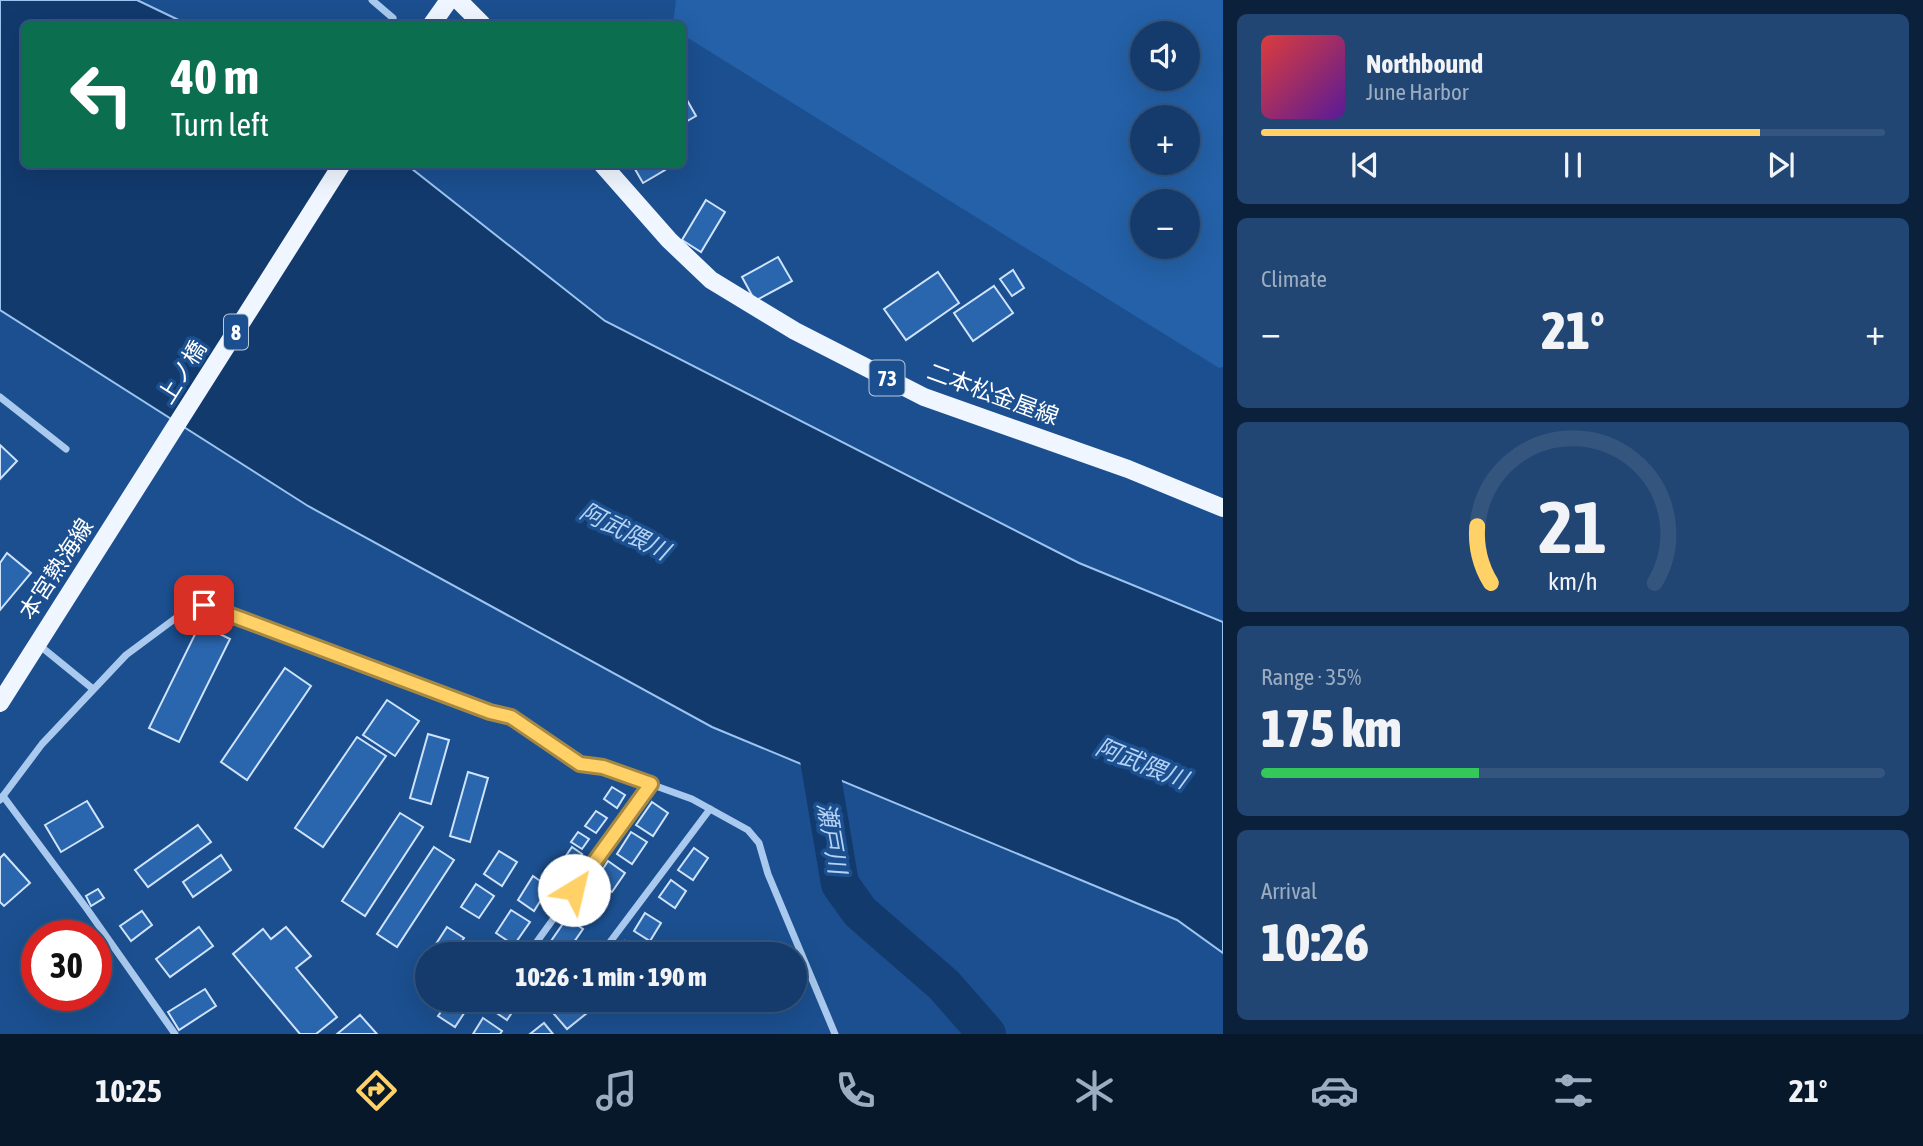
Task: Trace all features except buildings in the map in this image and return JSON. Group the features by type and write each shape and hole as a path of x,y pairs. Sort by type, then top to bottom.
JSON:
{"main road":[{"path":"434,21 449,0"},
{"path":"458,0 479,21"},
{"name":"上ノ橋","path":"131,499 339,168"},
{"name":"二本松金屋線","path":"606,168 669,240 711,280 796,331 924,397 1128,469 1223,508"},
{"name":"本宮熱海線","path":"0,703 131,499"}],"street":[{"path":"372,0 393,18"},
{"path":"0,397 66,449"},
{"path":"175,1034 87,909 2,798 42,744 126,655 195,605 204,605 490,712 511,717 580,764 603,767 692,799 748,830 759,843 768,874 835,1034"},
{"path":"37,643 93,689"},
{"path":"537,942 651,784"},
{"path":"610,942 709,809"}],"shaded area":[{"path":"676,0 1223,0 1223,367 1219,368 686,37 686,21 673,21"}],"water":[{"name":"阿武隈川","path":"0,0 137,0 181,21 21,21 21,168 411,168 605,321 1079,563 1223,622 1223,953 1177,920 712,727 308,506 0,310"}],"waterway":[{"name":"瀬戸川","path":"815,720 840,884 860,912 944,985 987,1034"}],"route":[{"path":"204,605 490,712 511,717 580,764 603,767 651,784 574,890"}]}
